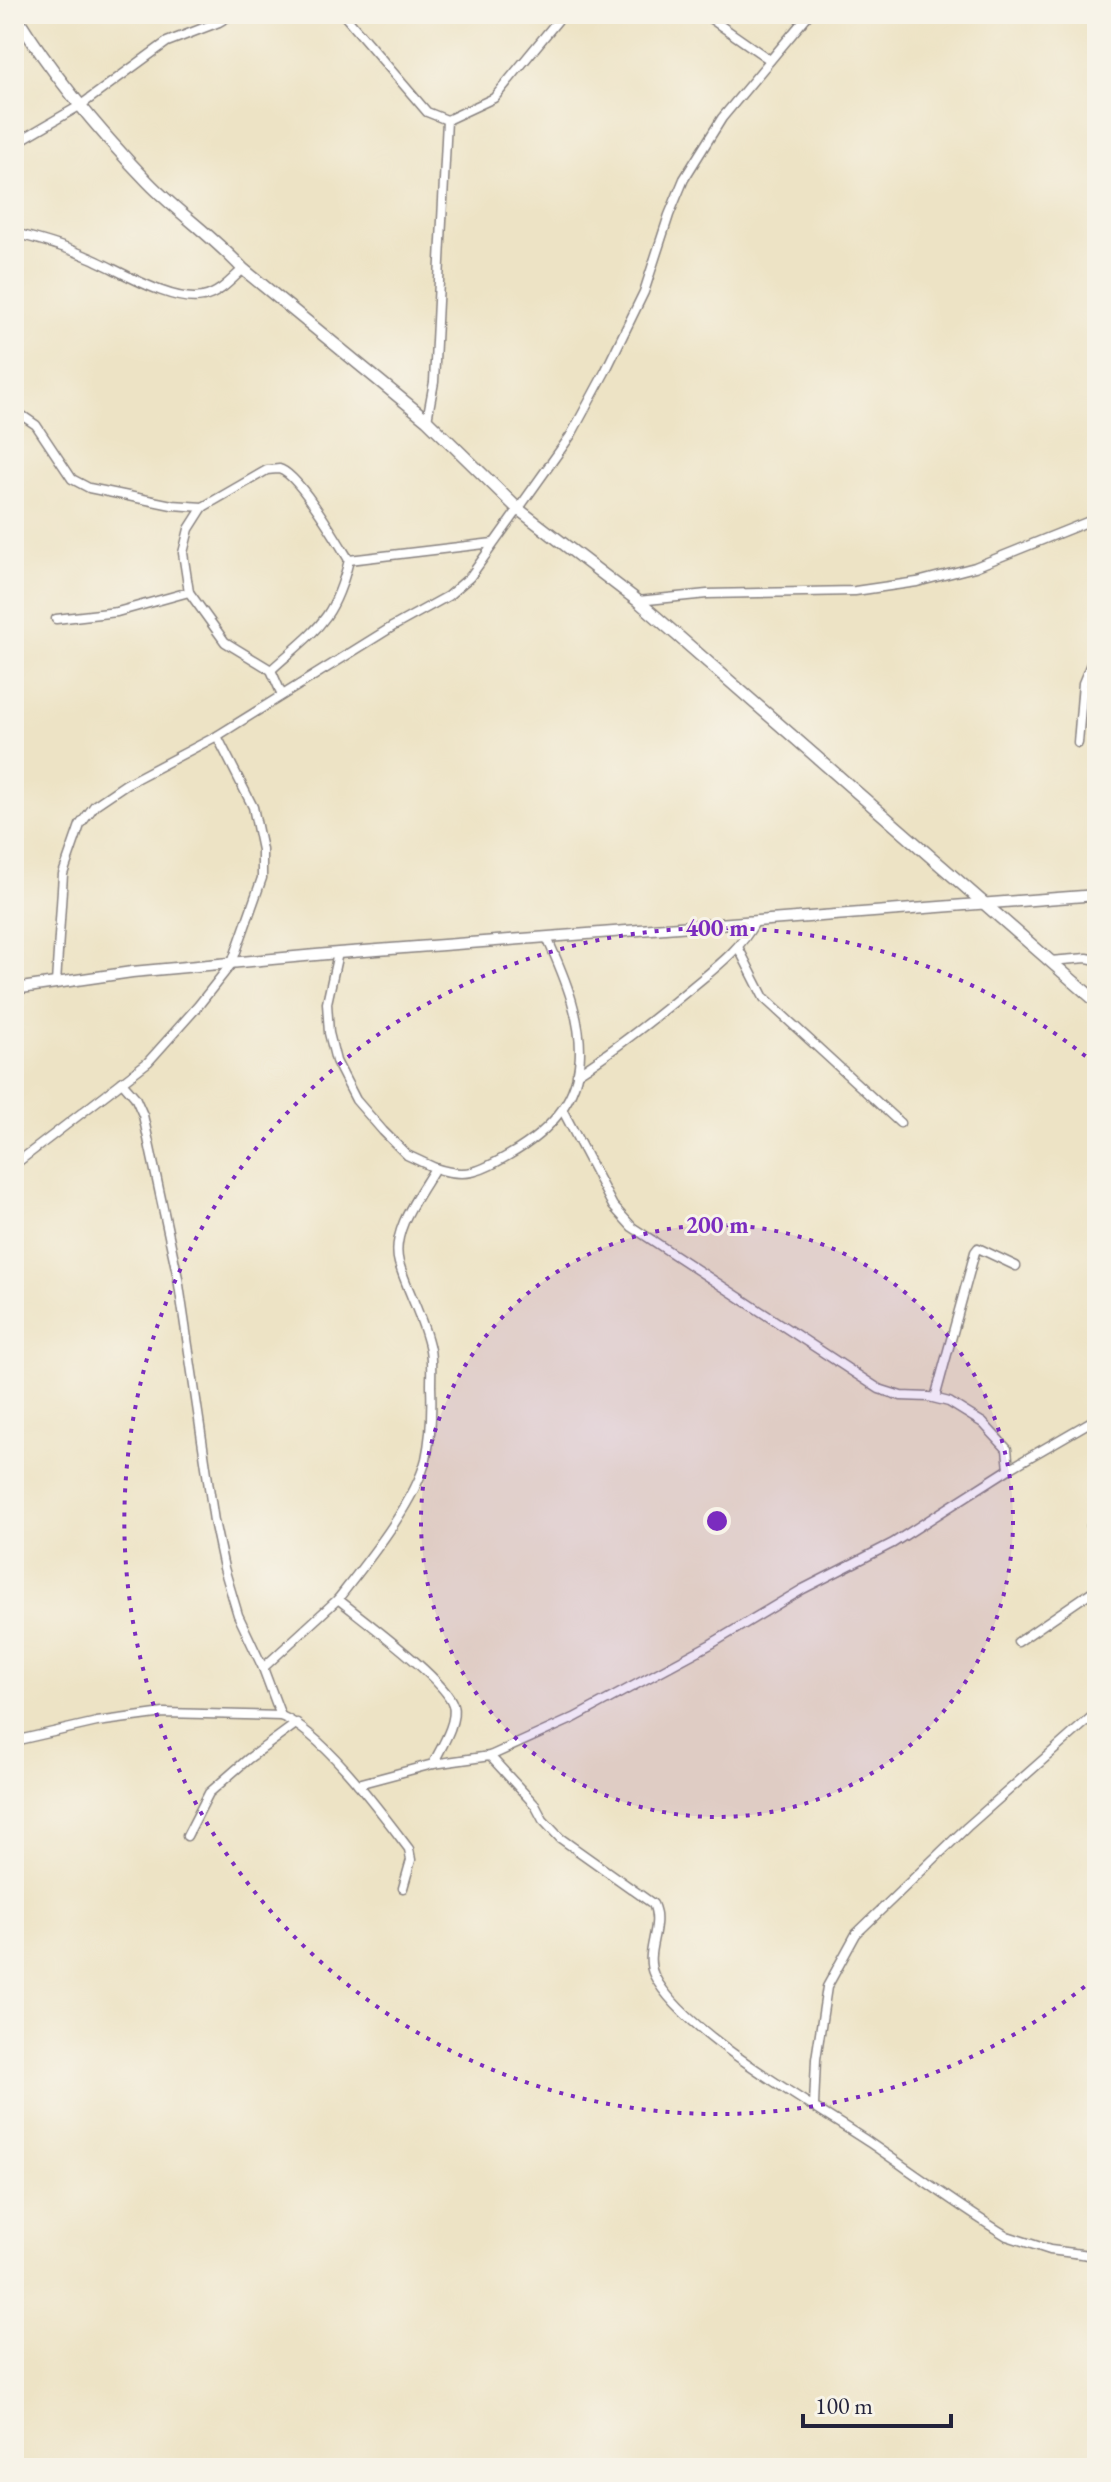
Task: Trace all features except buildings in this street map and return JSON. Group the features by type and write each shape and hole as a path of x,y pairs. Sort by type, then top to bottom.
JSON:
{"main road":[{"path":"15,14 81,105 150,184 225,249 243,269 427,420 518,509 638,601 1097,1002"}],"street":[{"path":"14,144 81,105 167,42 233,14"},
{"path":"343,14 427,112 447,120 494,98 563,14"},
{"path":"704,14 770,60"},
{"path":"56,983 63,874 80,825 95,805 126,784 217,736 392,627 448,596 470,577 571,435 605,372 644,292 684,179 722,118 809,14"},
{"path":"427,420 434,382 447,120"},
{"path":"14,233 83,254 185,297 201,298 217,292 243,269"},
{"path":"14,410 36,425 72,479 79,484 172,505 203,507"},
{"path":"271,670 323,625 342,589 349,560 317,509 289,474 279,469 267,470 203,507 189,529 183,553 189,592 225,642 271,670 282,695"},
{"path":"638,601 707,594 855,591 917,582 975,567 1097,518"},
{"path":"349,560 493,543"},
{"path":"56,619 117,612 189,592"},
{"path":"1078,743 1083,683 1097,649"},
{"path":"14,1165 148,1062 232,963 262,878 262,850 253,807 217,736"},
{"path":"14,989 338,953 1097,895"},
{"path":"577,1074 625,1043 738,947 755,922"},
{"path":"338,953 327,1003 329,1033 336,1061 356,1100 407,1155 455,1175 481,1171 527,1145 563,1111 577,1074 580,1051 578,1020 547,938"},
{"path":"738,947 764,998 900,1123"},
{"path":"1050,961 1097,960"},
{"path":"122,1082 135,1097 143,1115 175,1263 202,1424 214,1521 224,1568 238,1615 281,1716"},
{"path":"563,1111 613,1206 632,1227 879,1389 901,1396 949,1402 983,1423 1007,1449 1009,1469"},
{"path":"263,1668 338,1599 379,1546 425,1461 432,1409 430,1351 417,1306 398,1260 399,1237 435,1168"},
{"path":"935,1398 975,1252 978,1248 1016,1266"},
{"path":"358,1784 433,1764 490,1756 586,1712 711,1644 803,1589 893,1543 1009,1469 1097,1418"},
{"path":"1091,1526 1097,1538"},
{"path":"1018,1642 1097,1588"},
{"path":"338,1599 442,1688 454,1706 452,1721 433,1764"},
{"path":"814,2106 816,2059 827,1987 856,1934 967,1827 1097,1712"},
{"path":"14,1741 97,1722 164,1713 281,1716 297,1723 358,1784 409,1849 411,1860 403,1888"},
{"path":"187,1836 209,1793 297,1723"},
{"path":"490,1756 535,1805 543,1820 560,1838 653,1904 658,1915 649,1962 654,1976 686,2015 738,2057 1007,2236 1050,2250 1097,2256"}]}
